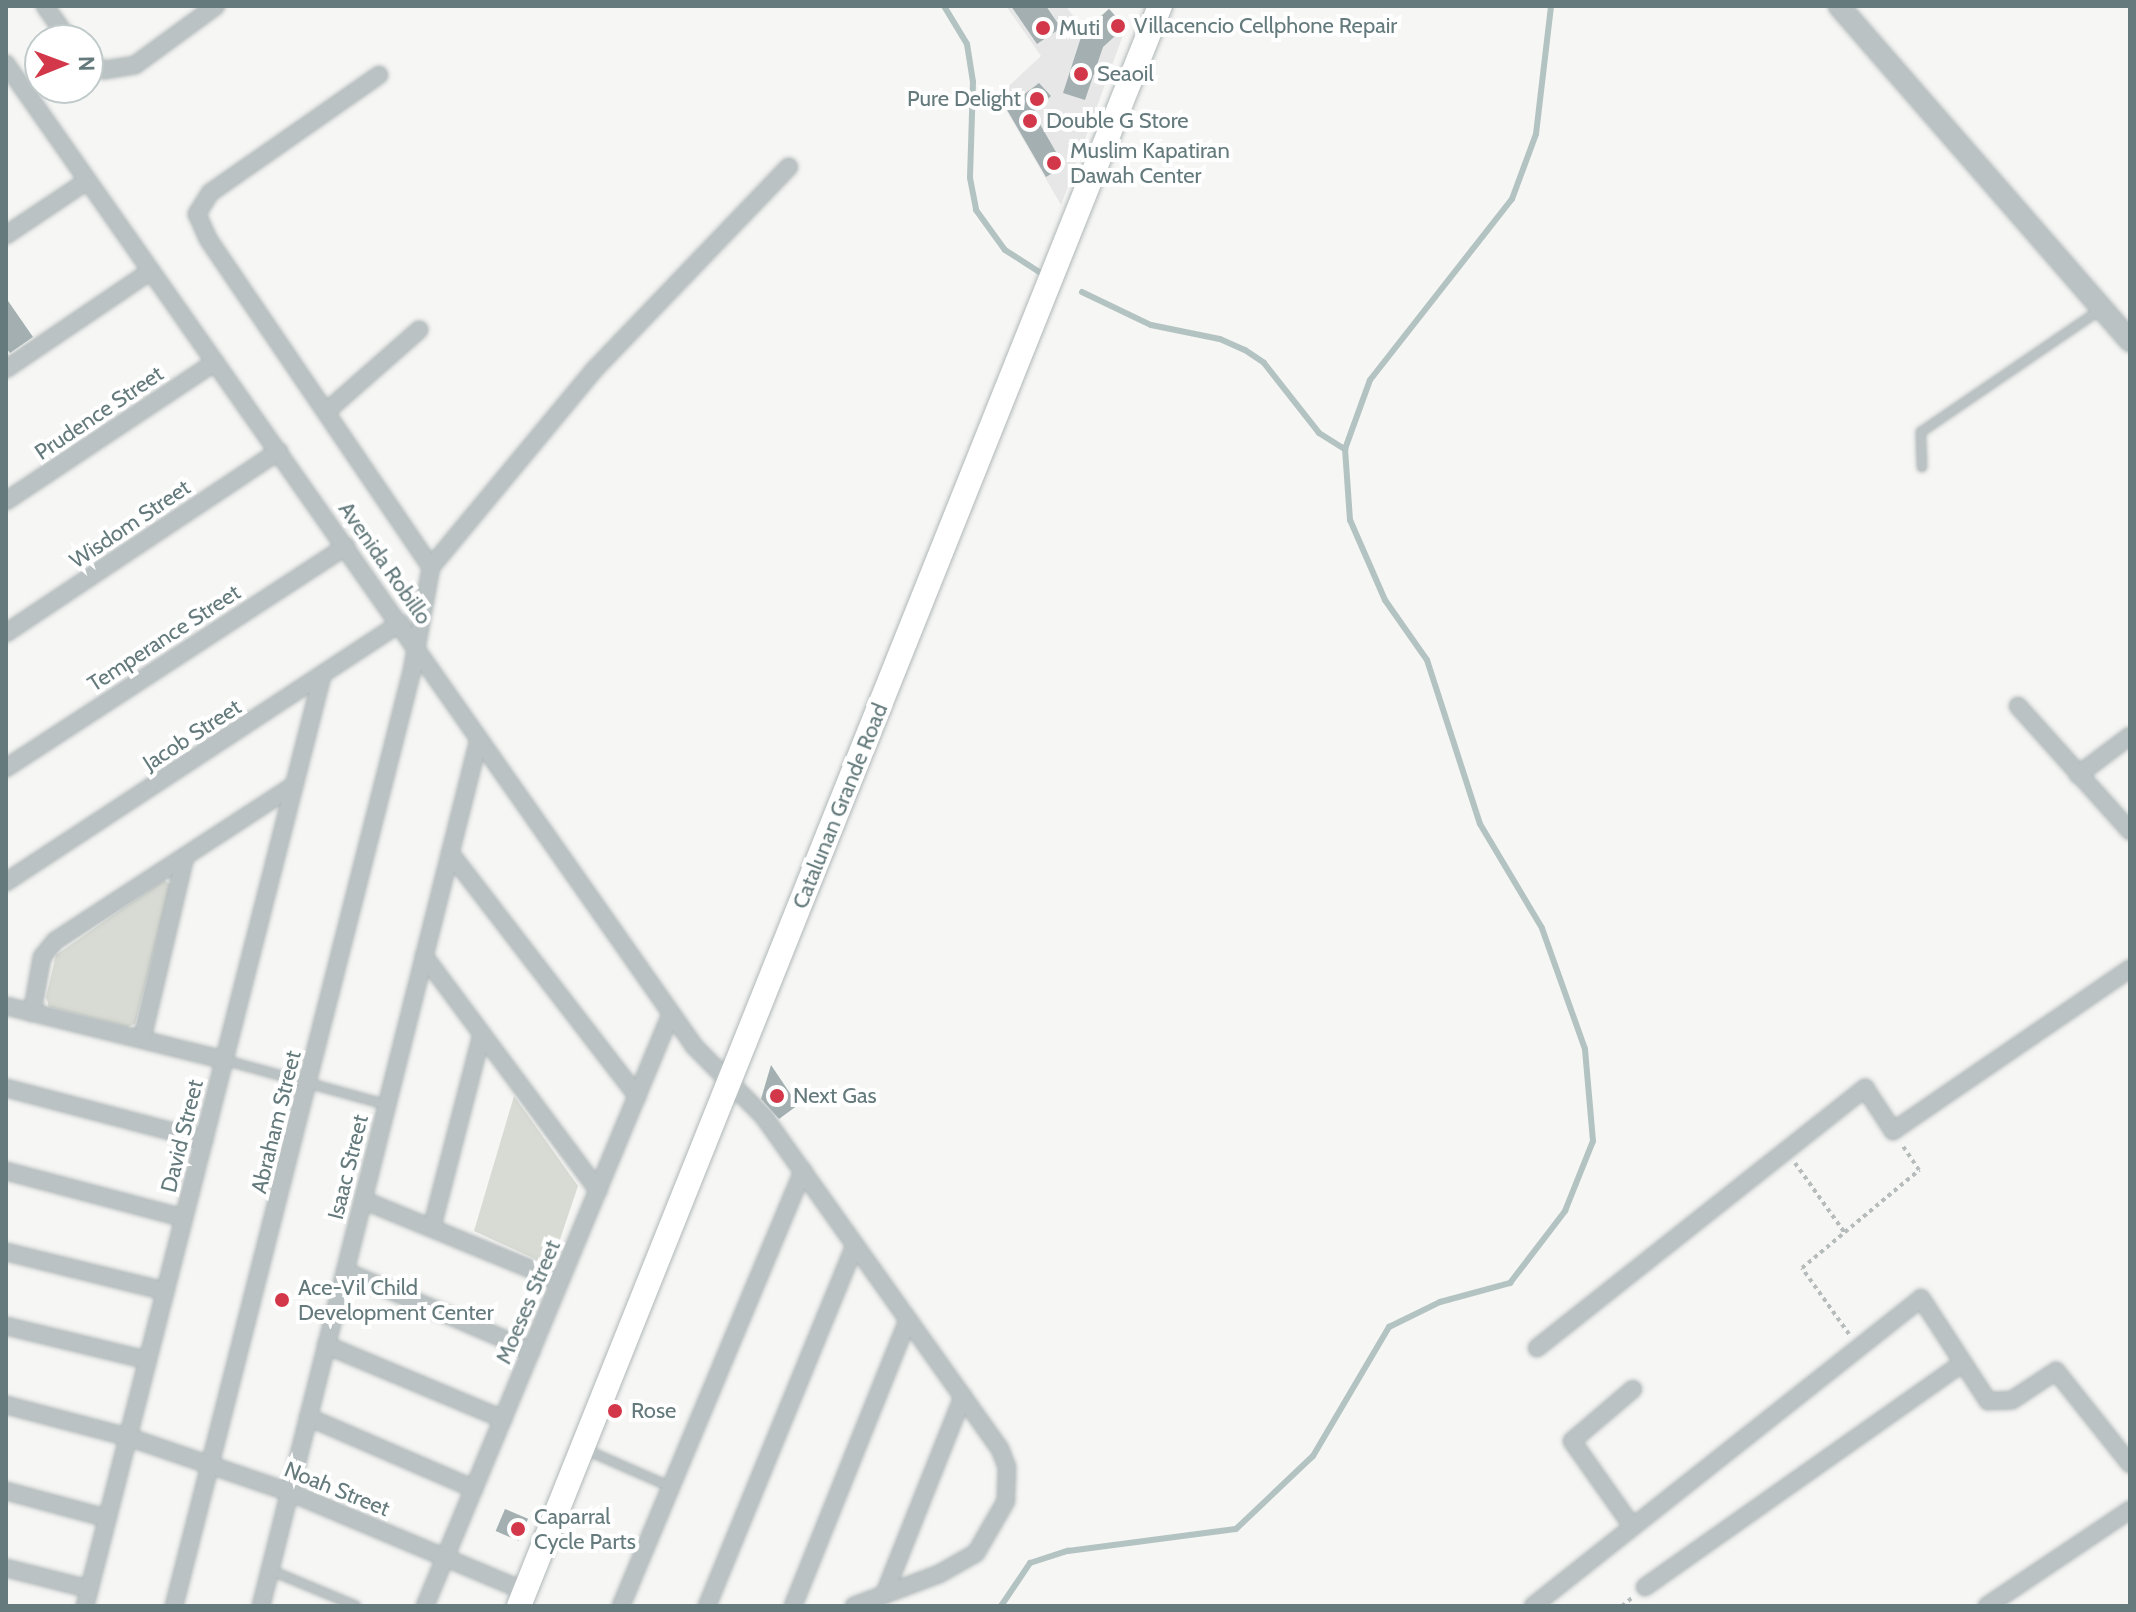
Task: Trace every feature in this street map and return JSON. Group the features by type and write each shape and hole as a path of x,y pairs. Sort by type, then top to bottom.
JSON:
{"main road":[{"name":"Catalunan Grande Road","path":"522,1598 1160,6"}],"street":[{"path":"45,6 58,24"},
{"path":"104,70 135,65 216,6"},
{"path":"1839,6 2130,341"},
{"name":"Avenida Robillo","path":"6,64 401,623 671,1014 729,1087 764,1117 963,1396 1007,1467 1003,1510 976,1553 939,1574 854,1606"},
{"path":"379,75 210,193 197,214 215,250 431,567 595,369 789,167"},
{"path":"6,235 87,181"},
{"path":"6,369 151,271"},
{"path":"327,411 419,330"},
{"name":"Prudence Street","path":"6,501 215,362"},
{"name":"Wisdom Street","path":"6,633 279,451"},
{"name":"Temperance Street","path":"6,768 346,546"},
{"name":"Abraham Street","path":"174,1606 418,648 431,567"},
{"name":"Jacob Street","path":"6,882 401,623"},
{"name":"David Street","path":"87,1598 322,676"},
{"path":"2018,706 2130,831"},
{"path":"2078,775 2130,736"},
{"name":"Isaac Street","path":"261,1606 479,739"},
{"path":"32,1013 42,957 55,941 294,785"},
{"path":"450,853 637,1096"},
{"path":"142,1039 185,857"},
{"path":"424,956 598,1190"},
{"path":"1537,1348 1865,1088 1893,1131 2130,969"},
{"path":"6,1006 224,1060"},
{"name":"Moeses Street","path":"425,1606 671,1014"},
{"path":"432,1227 482,1034"},
{"path":"6,1088 204,1140"},
{"path":"6,1171 184,1218"},
{"path":"621,1606 803,1171"},
{"path":"363,1200 560,1281"},
{"path":"707,1606 855,1246"},
{"path":"6,1252 165,1291"},
{"path":"345,1271 532,1351"},
{"path":"1533,1606 1921,1298 1980,1394 1995,1403 2012,1400 2056,1371 2130,1464"},
{"path":"793,1606 908,1320"},
{"path":"6,1326 147,1360"},
{"path":"326,1345 503,1419"},
{"path":"1645,1587 1961,1364"},
{"path":"1632,1526 1572,1441 1633,1389"},
{"path":"884,1595 963,1396"},
{"name":"Noah Street","path":"6,1405 128,1437 289,1492 445,1557 522,1598"},
{"path":"308,1417 474,1489"},
{"path":"6,1491 107,1518"},
{"path":"1987,1606 2130,1510"},
{"path":"6,1568 87,1598"}],"lane":[{"path":"1922,467 1921,432 2101,309"},
{"path":"224,1060 387,1105"},
{"path":"584,1449 671,1487"},
{"path":"270,1570 356,1606"}],"path":[{"path":"1858,1347 1802,1268 1919,1170 1893,1131"},
{"path":"1786,1150 1845,1233"}],"shaded area":[{"path":"1006,6 1066,6 1084,31 1109,8 1126,27 1061,205 998,96 1041,56"},
{"path":"164,880 171,885 135,1024 127,1027 49,1007 46,997 56,955"},
{"path":"514,1096 578,1186 553,1260 546,1264 474,1231"}],"building":[{"path":"1011,6 1046,6 1061,28 1037,44"},
{"path":"1109,9 1125,27 1103,47 1085,100 1063,93 1082,34"},
{"path":"1039,83 1051,96 1033,112 1064,166 1046,177 1006,108"},
{"path":"6,298 33,337 10,353 6,348"},
{"name":"Next Gas","path":"771,1065 798,1105 779,1119 761,1099"},
{"path":"505,1509 528,1519 519,1541 496,1531"}],"waterway":[{"path":"944,6 967,44 973,82 970,178 976,210 1005,250 1041,273"},
{"path":"1001,1606 1030,1563 1068,1551 1236,1529 1313,1456 1389,1327 1440,1302 1510,1283 1565,1211 1593,1141 1585,1049 1542,928 1480,824 1427,660 1385,600 1350,520 1345,449 1370,380 1512,199 1536,134 1551,6"},
{"path":"1082,292 1151,325 1220,339 1245,350 1264,363 1319,433 1345,449"}],"place":[{"name":"Villacencio Cellphone Repair","path":"1118,26"},
{"name":"Muti","path":"1043,28"},
{"name":"Seaoil","path":"1081,74"},
{"name":"Pure Delight","path":"1037,99"},
{"name":"Double G Store","path":"1030,121"},
{"name":"Muslim Kapatiran Dawah Center","path":"1054,163"},
{"name":"Next Gas","path":"777,1096"},
{"name":"Ace-Vil Child Development Center","path":"282,1300"},
{"name":"Rose","path":"615,1411"},
{"name":"Caparral Cycle Parts","path":"518,1529"}]}
